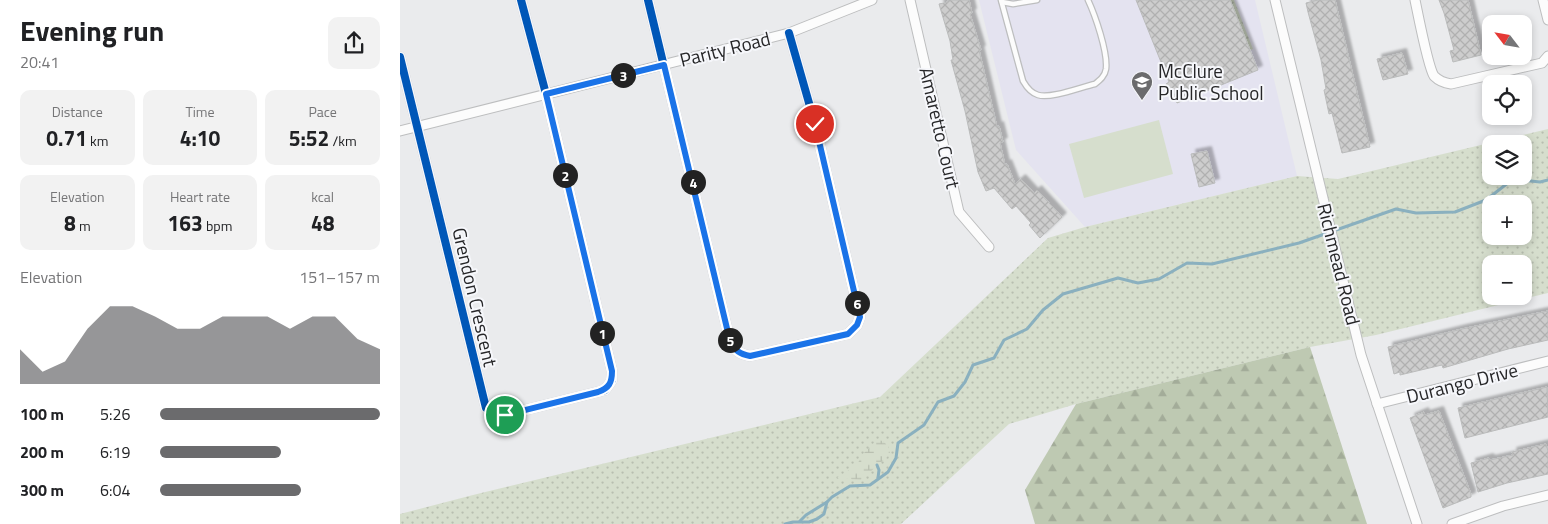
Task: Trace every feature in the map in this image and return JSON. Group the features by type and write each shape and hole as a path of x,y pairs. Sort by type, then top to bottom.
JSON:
{"street":[{"path":"521,0 546,94"},
{"path":"648,0 730,341 741,354 750,356 848,334 857,325 860,317 815,124 789,33"},
{"name":"Parity Road","path":"400,131 789,33 872,0"},
{"name":"Amaretto Court","path":"910,0 959,212 988,247"},
{"name":"Richmead Road","path":"1275,0 1361,355 1417,524"},
{"path":"1415,0 1432,71 1439,80 1445,83 1451,84 1542,62 1548,56"},
{"path":"1543,0 1548,20"},
{"path":"400,57 418,126"},
{"name":"Grendon Crescent","path":"418,126 486,408 497,414 505,415 598,392 605,390 610,385 612,371 546,94"},
{"name":"Durango Drive","path":"1376,404 1548,361"},
{"path":"1452,524 1503,506 1548,495"}],"lane":[{"path":"1001,1 1013,4 1037,0"},
{"path":"1001,1 1024,81 1029,90 1039,95 1048,96 1094,84 1100,81 1104,75 1106,69 1105,60 1096,18 1088,0"}],"shaded area":[{"name":"McClure Public School","path":"979,0 1255,0 1297,176 1085,227 1016,150"}],"green space":[{"path":"1230,0 1234,0 1253,49 1250,50"},
{"path":"1159,120 1173,174 1084,198 1069,144"},
{"path":"1548,129 1548,293 1532,297 1532,255 1482,255 1482,305 1499,305 1376,335 1310,347 1076,404 1009,424 901,524 400,524 400,514 880,397 1048,238 1085,227 1297,176 1338,179 1482,145 1482,185 1532,185 1532,135 1523,135"},
{"path":"1310,347 1367,524 1035,524 1025,490 1076,404"},
{"path":"877,440 883,441 888,446 890,452 887,457 861,480 837,478 858,464 860,457"}],"building":[{"path":"948,0 969,0 972,13 970,14 981,50 979,50 997,127 999,126 1003,142 1000,143 1005,165 1007,164 1015,184 1021,179 1034,193 1037,190 1062,217 1040,238 1029,225 1031,223 1016,206 1012,209 994,188 986,191 978,172 965,111 951,60 953,60 950,41 939,4 948,2"},
{"path":"1136,0 1230,0 1258,70 1177,103 1172,90 1169,91 1166,84 1169,82"},
{"path":"1318,0 1335,0 1370,147 1342,153 1332,113 1329,114 1321,60 1306,3"},
{"path":"1439,0 1468,0 1481,55 1453,62 1450,51 1454,50"},
{"path":"1402,53 1408,74 1383,80 1377,59"},
{"path":"1207,151 1215,183 1199,187 1191,154"},
{"path":"1548,311 1548,340 1508,349 1443,368 1442,365 1400,375 1400,372 1394,374 1388,347"},
{"path":"1547,387 1548,417 1465,438 1458,408"},
{"path":"1439,411 1471,494 1471,497 1443,508 1410,418 1424,412 1425,415"},
{"path":"1546,444 1548,451 1548,474 1478,492 1471,463 1489,458 1490,460 1513,455 1512,452"}],"waterway":[{"path":"785,524 809,522 817,519 824,514 827,502 832,497 850,486 870,485 888,472 896,458 898,443 924,425 938,402 954,396 965,382 973,365 994,358 1004,340 1027,329 1043,310 1063,294 1118,278 1138,283 1159,279 1187,263 1212,264 1299,243 1396,209 1416,213 1455,212 1486,200 1513,179 1540,182 1548,180"},
{"path":"877,465 879,470 878,478"},
{"path":"800,521 827,502"}],"cycle path":[{"path":"400,57 486,408 497,414 505,415 605,390 612,380 612,371 546,94 521,0"},
{"path":"648,0 730,341 738,352 750,356 848,334 857,325 860,317 815,124 789,33"}],"place":[{"name":"McClure Public School","path":"1142,101"}],"route":[{"path":"505,415 605,390 612,380 612,371 546,94 664,65 730,341 741,354 750,356 848,334 857,325 860,317 815,124"}]}
